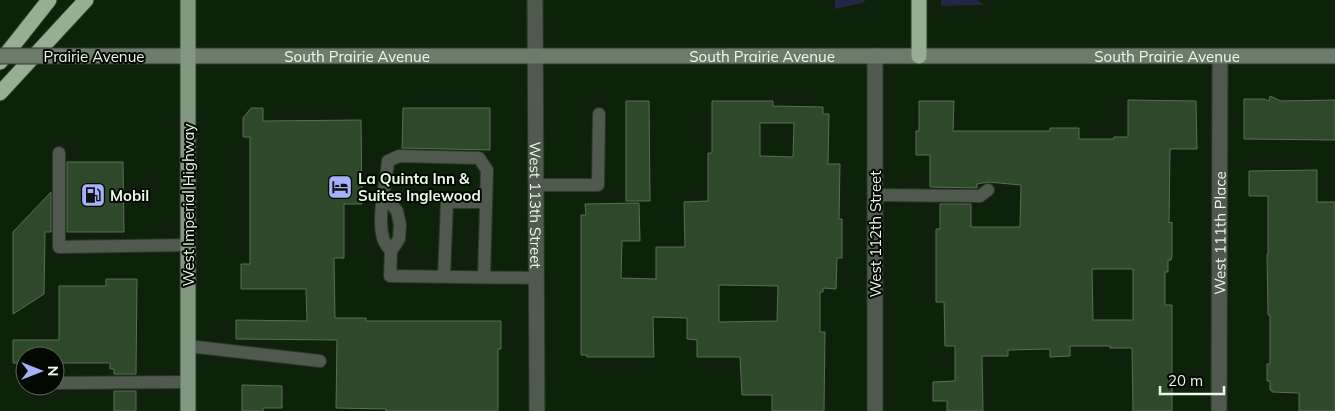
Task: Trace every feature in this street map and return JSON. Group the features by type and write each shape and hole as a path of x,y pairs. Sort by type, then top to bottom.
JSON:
{"highway":[{"path":"0,62 48,0"},
{"path":"0,93 86,0"},
{"path":"919,0 919,56"}],"main road":[{"name":"West Imperial Highway","path":"188,0 188,411"},
{"name":"Prairie Avenue","path":"0,56 188,55"},
{"name":"South Prairie Avenue","path":"188,55 1335,56"}],"street":[{"name":"West 113th Street","path":"535,0 537,411"},
{"name":"West 112th Street","path":"875,56 875,411"},
{"name":"West 111th Place","path":"1219,411 1220,57"}],"lane":[{"path":"536,185 598,185 599,114"},
{"path":"59,153 59,247 188,245"},
{"path":"391,251 383,240 380,211 388,160 399,156 479,158 487,170 484,277"},
{"path":"875,195 980,196 988,190"},
{"path":"384,195 397,211 400,225 399,239 391,251 390,276 536,278"},
{"path":"444,277 447,202 486,202"},
{"path":"188,346 320,361"},
{"path":"65,383 188,382"}],"shaded area":[{"path":"835,0 866,0 862,3 835,9"},
{"path":"941,0 977,0 984,5 941,6"}],"building":[{"path":"1270,96 1281,101 1335,100 1335,140 1244,139 1244,99 1265,99 1269,101"},
{"path":"1128,100 1196,101 1197,149 1170,149 1169,223 1172,222 1172,256 1171,260 1168,260 1168,272 1165,272 1165,305 1172,305 1172,411 1133,411 1132,348 1070,346 1070,356 1050,357 1050,349 1008,350 1008,356 982,356 983,411 947,411 947,401 933,401 933,382 955,381 955,346 945,346 944,302 936,302 936,229 940,229 940,204 971,204 971,227 1020,227 1021,185 988,182 977,184 977,188 930,187 930,155 916,155 916,131 919,131 919,101 954,101 953,131 1050,131 1050,128 1079,128 1079,139 1128,137","holes":["1092,269 1133,269 1133,320 1093,320"]},
{"path":"626,101 649,101 650,201 626,201"},
{"path":"712,101 773,101 773,106 823,107 823,114 829,114 828,164 840,164 839,219 842,219 842,258 837,258 836,289 823,288 823,292 820,292 820,332 825,332 824,411 772,411 772,395 742,395 740,357 697,357 697,340 687,339 687,318 653,317 654,357 587,357 587,355 581,355 581,215 586,215 585,204 639,203 640,241 622,241 621,278 656,279 656,247 685,247 684,202 708,201 708,153 712,153","holes":["760,123 794,123 793,157 760,156","719,285 778,286 777,321 719,322"]},
{"path":"251,108 263,108 263,121 361,120 362,204 344,204 344,258 334,258 335,318 366,318 366,321 501,321 501,349 498,349 498,411 386,411 386,409 336,408 337,340 236,339 236,320 307,321 306,289 241,289 241,264 250,264 250,137 243,137 243,118"},
{"path":"403,108 490,108 490,150 402,148"},
{"path":"67,162 123,162 124,232 67,232"},
{"path":"1317,170 1317,202 1335,202 1335,411 1299,411 1299,393 1272,392 1270,390 1270,381 1267,381 1267,364 1270,364 1267,254 1268,196 1249,196 1249,171"},
{"path":"51,192 51,232 45,232 44,294 13,314 13,232"},
{"path":"106,279 137,279 136,374 114,374 114,369 110,369 110,363 65,363 65,346 15,346 15,363 13,363 13,340 59,340 59,286 106,286"},
{"path":"242,385 282,386 282,408 263,408 263,411 242,411"},
{"path":"114,391 136,391 136,411 114,411"}],"place":[{"name":"La Quinta Inn & Suites Inglewood","path":"340,187"},
{"name":"Mobil","path":"93,195"}]}
